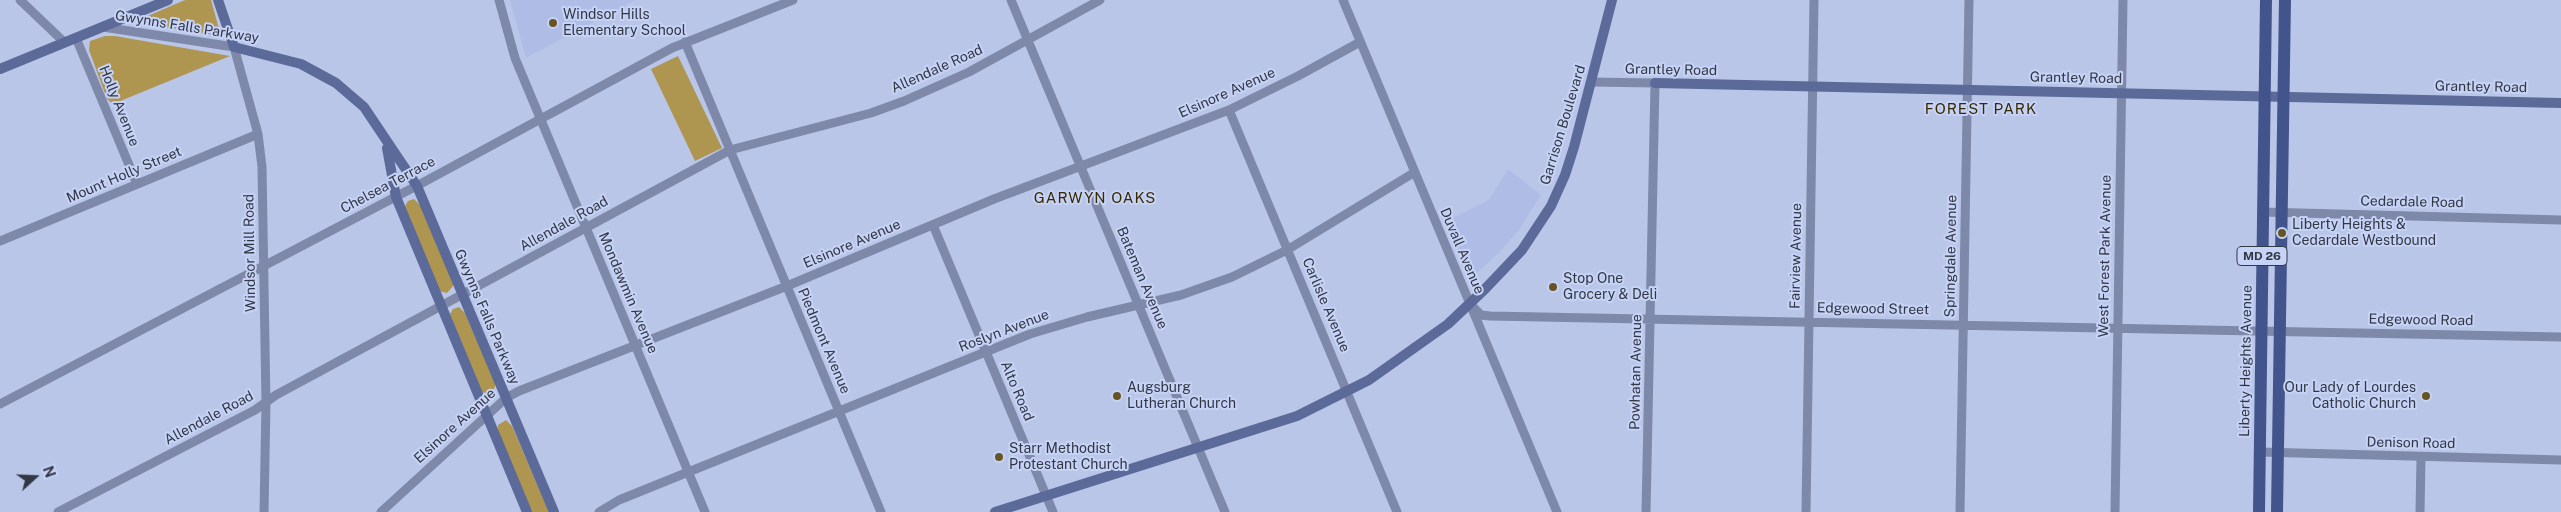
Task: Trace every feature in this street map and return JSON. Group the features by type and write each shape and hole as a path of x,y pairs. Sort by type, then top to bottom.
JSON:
{"main road":[{"path":"0,69 168,0"},
{"name":"Windsor Mill Road","path":"218,0 234,47"},
{"name":"Garrison Boulevard","path":"994,512 1297,416 1347,392 1394,364 1470,304 1522,250 1549,211 1565,175 1612,0"},
{"name":"Liberty Heights Avenue","path":"2259,512 2266,0"},
{"name":"MD 26","path":"2277,512 2285,0"},
{"name":"Gwynns Falls Parkway","path":"234,47 301,64 321,74 350,94 364,108 417,186 554,512"},
{"name":"Grantley Road","path":"1655,84 2561,103"},
{"name":"Gwynns Falls Parkway","path":"384,138 391,160 396,197 527,512"}],"street":[{"path":"20,0 64,42"},
{"name":"Mondawmin Avenue","path":"499,0 515,58 705,512"},
{"name":"Chelsea Terrace","path":"0,404 264,267 685,42 793,0"},
{"name":"Bateman Avenue","path":"1011,0 1225,512"},
{"name":"Allendale Road","path":"58,512 266,403 730,150 864,115 904,101 969,72 1027,38 1100,0"},
{"name":"Duvall Avenue","path":"1343,0 1557,512"},
{"name":"Fairview Avenue","path":"1806,512 1814,0"},
{"name":"Springdale Avenue","path":"1960,512 1969,0"},
{"name":"West Forest Park Avenue","path":"2115,512 2123,0"},
{"name":"Gwynns Falls Parkway","path":"103,27 234,47"},
{"name":"Holly Avenue","path":"76,38 137,184"},
{"name":"Piedmont Avenue","path":"685,42 881,512"},
{"name":"Elsinore Avenue","path":"381,512 506,398 518,391 786,286 1080,166 1229,110 1298,76 1360,42"},
{"name":"Windsor Mill Road","path":"234,47 258,134 264,196 266,403 264,512"},
{"name":"Grantley Road","path":"1591,82 1655,84"},
{"name":"Powhatan Avenue","path":"1646,512 1655,84"},
{"name":"Carlisle Avenue","path":"1229,110 1397,512"},
{"name":"Mount Holly Street","path":"0,241 258,134"},
{"name":"Roslyn Avenue","path":"599,512 619,500 839,413 986,351 1056,326 1207,286 1287,250 1415,172"},
{"name":"Cedardale Road","path":"2263,212 2561,220"},
{"name":"Alto Road","path":"933,225 1053,512"},
{"name":"Edgewood Street","path":"1470,304 1481,315 2280,331"},
{"name":"Edgewood Road","path":"2280,331 2561,337"},
{"name":"Denison Road","path":"2260,452 2561,460"},
{"path":"2420,512 2421,457"}],"shaded area":[{"path":"185,0 211,0 221,36 142,23 143,18"},
{"name":"Windsor Hills Elementary School","path":"510,0 635,0 526,58"},
{"path":"105,36 115,36 230,56 113,104 107,99 89,50 90,41"},
{"path":"678,56 722,148 695,161 651,69"},
{"path":"1508,169 1541,195 1519,230 1500,252 1471,278 1446,221 1489,200"},
{"path":"414,199 420,205 453,282 453,286 447,293 439,291 405,206 408,201"},
{"path":"459,307 465,313 495,383 495,387 490,394 482,392 450,314 453,309"},
{"path":"506,420 512,426 549,512 532,512 498,432 498,425"}],"place":[{"name":"Windsor Hills Elementary School","path":"553,23"},
{"name":"Liberty Heights & Cedardale Westbound","path":"2282,233"},
{"name":"Stop One Grocery & Deli","path":"1553,287"},
{"name":"Augsburg Lutheran Church","path":"1117,396"},
{"name":"Our Lady of Lourdes Catholic Church","path":"2426,396"},
{"name":"Starr Methodist Protestant Church","path":"999,457"}],"district":[{"name":"FOREST PARK","path":"1981,109"},
{"name":"GARWYN OAKS","path":"1095,198"}]}
